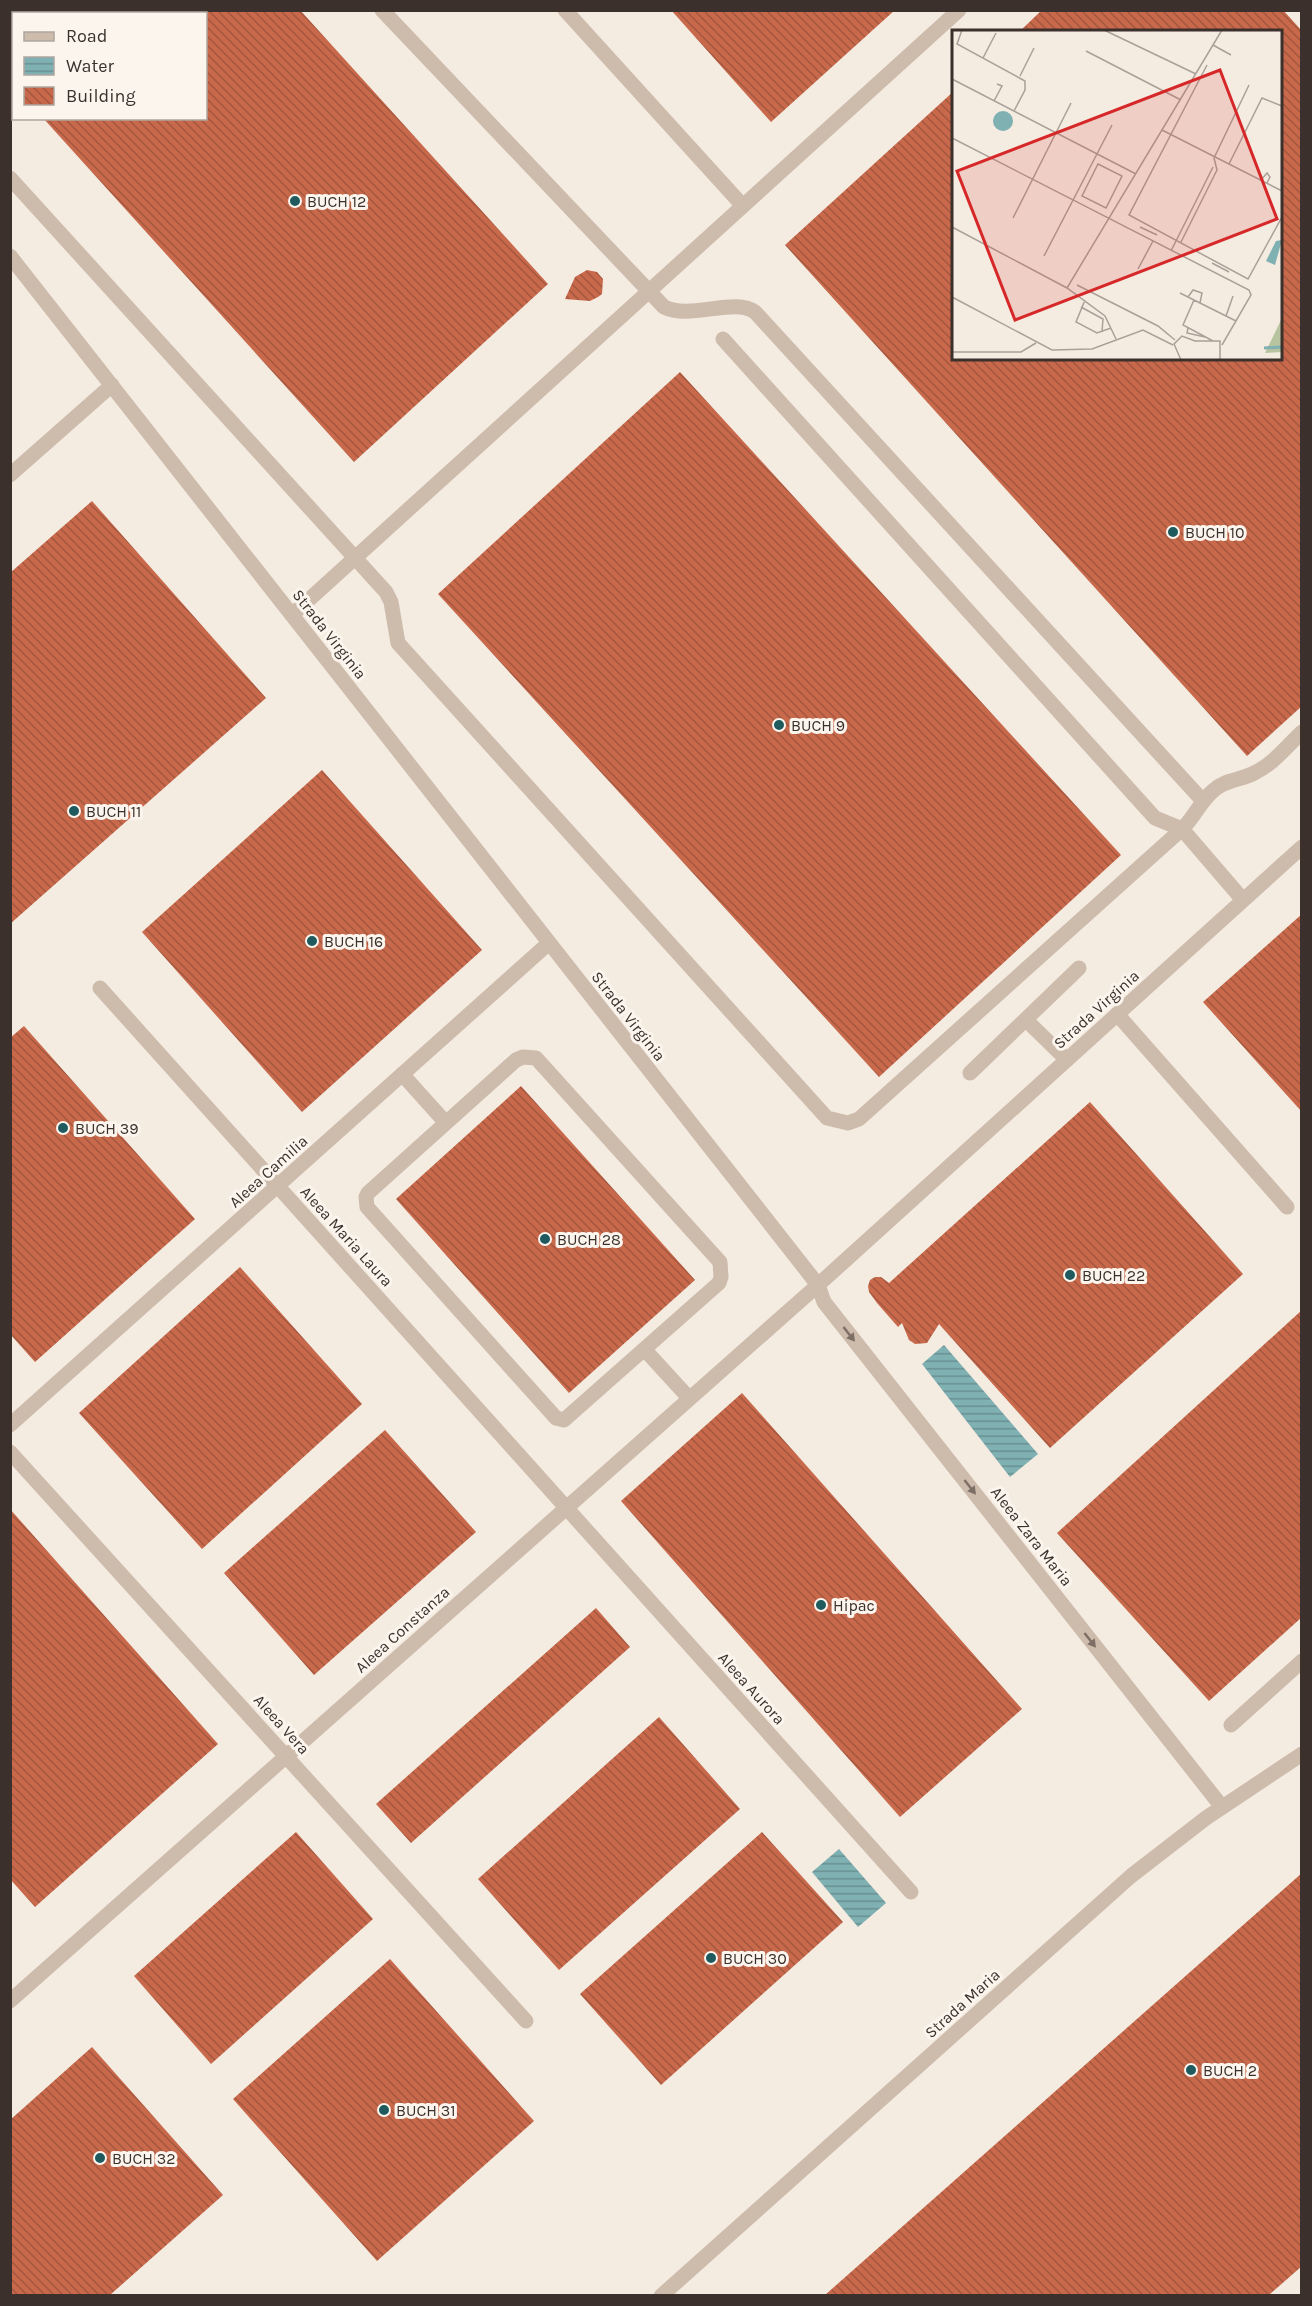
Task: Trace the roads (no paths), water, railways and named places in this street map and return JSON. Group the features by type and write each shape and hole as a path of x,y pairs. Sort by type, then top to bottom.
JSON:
{"street":[{"path":"382,10 664,307 681,311 745,307 755,312 1203,801"},
{"path":"565,10 743,206"},
{"path":"292,615 959,10"},
{"path":"10,178 386,592 398,643 827,1118 848,1123 859,1119 1193,819 1203,801 1215,789 1259,771 1302,732"},
{"name":"Strada Virginia","path":"10,256 818,1285 1302,847"},
{"path":"723,339 1155,818 1182,829 1243,900"},
{"path":"10,475 112,385"},
{"name":"Aleea Camilia","path":"10,1425 549,943"},
{"path":"970,1073 1079,968"},
{"name":"Aleea Maria Laura","path":"100,988 566,1508"},
{"path":"1117,1014 1287,1207"},
{"path":"1026,1020 1067,1060"},
{"path":"523,1057 536,1059 720,1262 719,1283 568,1419 556,1419 367,1207 368,1193 446,1123 516,1060 523,1057"},
{"path":"402,1074 446,1123"},
{"name":"Aleea Constanza","path":"10,2001 818,1285"},
{"name":"Aleea Zara Maria","path":"818,1285 824,1302 1222,1807"},
{"path":"645,1350 689,1398"},
{"name":"Aleea Vera","path":"10,1452 526,2021"},
{"name":"Aleea Aurora","path":"566,1508 911,1892"},
{"path":"1231,1725 1302,1660"},
{"name":"Strada Maria","path":"661,2295 1131,1876 1222,1807 1302,1754"}],"water":[{"path":"944,1345 1038,1454 1010,1477 922,1364"},
{"path":"839,1849 886,1903 858,1927 812,1872"}],"place":[{"name":"BUCH 12","path":"295,201"},
{"name":"BUCH 10","path":"1173,532"},
{"name":"BUCH 9","path":"779,725"},
{"name":"BUCH 11","path":"74,811"},
{"name":"BUCH 16","path":"312,941"},
{"name":"BUCH 39","path":"63,1128"},
{"name":"BUCH 28","path":"545,1239"},
{"name":"BUCH 22","path":"1070,1275"},
{"name":"Hipac","path":"821,1605"},
{"name":"BUCH 30","path":"711,1958"},
{"name":"BUCH 2","path":"1191,2070"},
{"name":"BUCH 31","path":"384,2110"},
{"name":"BUCH 32","path":"100,2158"}]}
